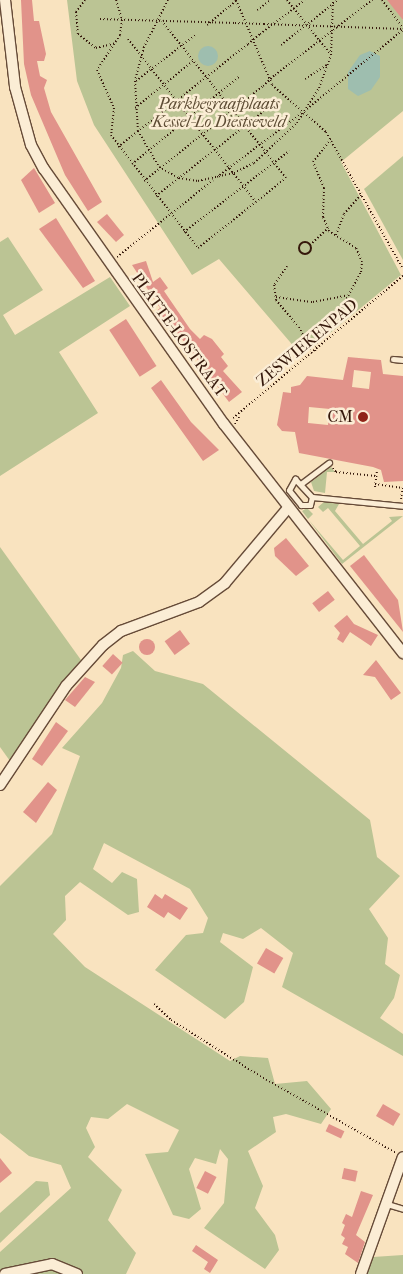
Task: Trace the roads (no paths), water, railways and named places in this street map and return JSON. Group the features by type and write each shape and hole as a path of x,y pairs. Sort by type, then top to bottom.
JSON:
{"street":[{"name":"PLATTE-LOSTRAAT","path":"5,0 15,87 31,145 109,263 229,425 287,508 403,653"},
{"path":"0,785 66,686 102,645 121,631 199,602 219,587 287,508"},
{"path":"361,1274 403,1156"},
{"path":"5,1274 52,1264 77,1274"}],"lane":[{"path":"393,359 403,360"},
{"path":"302,483 329,463"},
{"path":"312,497 305,506 297,500 289,486 295,479 302,483 312,497 402,506"},
{"path":"287,508 297,500"},
{"path":"387,1204 403,1209"}],"place":[{"name":"CM","path":"363,417"}],"park label":[{"name":"Parkbegraafplaats Kessel-Lo Diestseveld","path":"219,113"}]}
